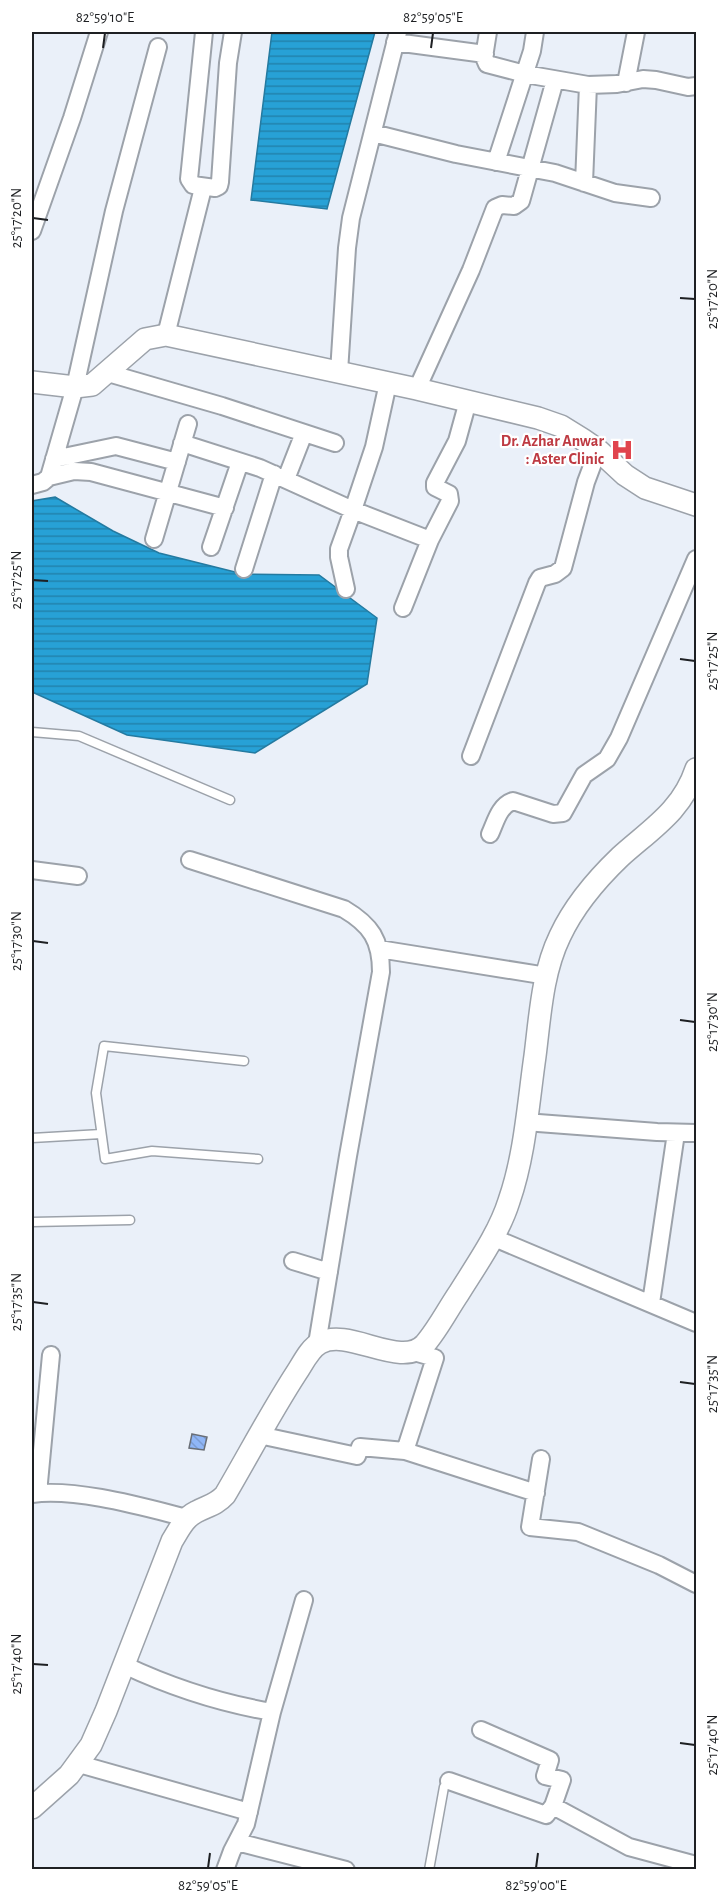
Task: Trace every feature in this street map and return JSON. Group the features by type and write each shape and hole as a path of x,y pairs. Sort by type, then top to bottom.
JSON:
{"street":[{"path":"32,231 72,118 99,32"},
{"path":"204,32 189,179 194,185 203,188 215,188 220,182 228,63 233,32"},
{"path":"488,32 485,62 525,74 588,85 626,83 643,79 688,87 696,86"},
{"path":"496,162 525,74 536,32"},
{"path":"626,83 636,32"},
{"path":"339,372 347,248 356,199 397,37 485,54"},
{"path":"49,477 75,387 114,211 158,47"},
{"path":"417,389 471,270 492,214 499,206 518,204 531,168 539,131 555,80"},
{"path":"584,183 588,85"},
{"path":"373,132 456,154 555,173 615,193 651,198"},
{"path":"166,335 203,188"},
{"path":"32,382 75,387 92,385 145,339 166,335 417,389 538,418 561,426 598,450 625,475 645,488 696,505"},
{"path":"108,373 222,406 335,443"},
{"path":"346,589 339,549 374,447 388,383"},
{"path":"403,608 450,497 449,494 435,487 435,483 457,441 468,401"},
{"path":"154,539 188,424"},
{"path":"244,569 280,477 304,433"},
{"path":"182,443 280,477 353,510 430,540"},
{"path":"54,459 116,446 177,462"},
{"path":"471,756 537,583 540,578 555,574 563,568 586,482 598,450"},
{"path":"211,547 240,462"},
{"path":"32,485 43,482 49,477 83,471 169,491 225,508"},
{"path":"490,834 500,812 513,801 553,814 563,813 584,775 607,759 626,723 696,559"},
{"path":"414,1352 431,1336 492,1237 509,1203 519,1168 547,976 559,937 572,913 597,881 684,797 696,769"},
{"path":"32,1808 56,1788 79,1764 91,1745 172,1541 187,1518 218,1502 291,1381 317,1344 348,1156 373,1029 381,972 378,942 368,927 344,909 190,860"},
{"path":"32,870 78,876"},
{"path":"379,949 547,976"},
{"path":"525,1122 696,1133"},
{"path":"651,1303 676,1133"},
{"path":"492,1237 696,1323"},
{"path":"293,1261 329,1272"},
{"path":"317,1344 335,1339 400,1352 414,1352 435,1358 405,1451"},
{"path":"51,1354 35,1493 103,1499 187,1518"},
{"path":"259,1435 357,1456 360,1447 405,1451 536,1493"},
{"path":"541,1459 530,1527 578,1532 659,1565 696,1584"},
{"path":"225,1869 249,1812 272,1712 304,1600"},
{"path":"124,1665 154,1679 214,1701 272,1712"},
{"path":"449,1781 546,1815 553,1806 562,1780 545,1776 550,1760 481,1730"},
{"path":"79,1764 249,1812"},
{"path":"553,1806 629,1847 696,1864"},
{"path":"237,1842 346,1869"}],"lane":[{"path":"32,732 79,736 230,800"},
{"path":"244,1061 104,1046 96,1093 101,1134 105,1159 152,1151 258,1159"},
{"path":"32,1138 101,1134"},
{"path":"32,1222 129,1220"},
{"path":"429,1869 444,1787 449,1781"}],"water":[{"path":"272,32 375,32 327,209 251,200"},
{"path":"55,497 113,531 159,553 243,574 319,575 377,618 367,684 255,753 127,735 32,692 32,501"}],"building":[{"path":"192,1434 207,1437 204,1450 189,1448"}],"place":[{"name":"Dr. Azhar Anwar : Aster Clinic","path":"622,450"}]}
